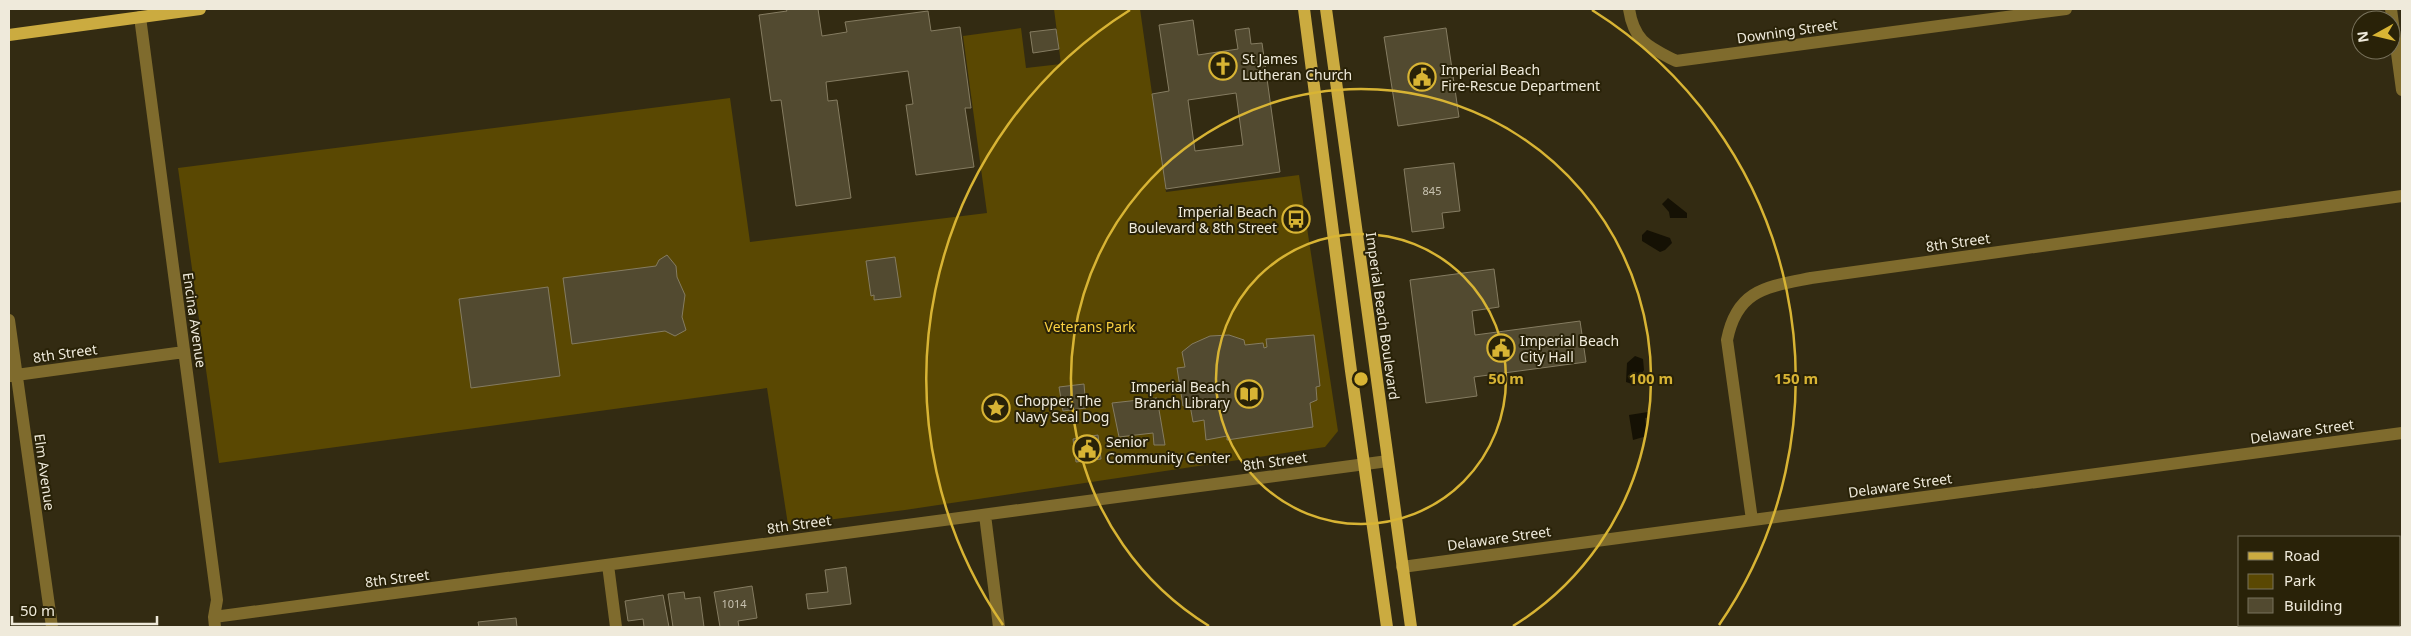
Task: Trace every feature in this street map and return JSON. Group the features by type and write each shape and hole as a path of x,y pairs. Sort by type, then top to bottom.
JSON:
{"main road":[{"path":"9,35 200,9"},
{"path":"1304,9 1350,371 1365,464 1387,627"},
{"name":"Imperial Beach Boulevard","path":"1326,9 1411,627"}],"street":[{"name":"Downing Street","path":"1629,9 1630,19 1643,44 1676,61 2066,9"},
{"path":"2391,9 2402,90"},
{"name":"Encina Avenue","path":"140,17 217,600 214,622"},
{"name":"8th Street","path":"1752,520 1727,340 1730,325 1738,309 1752,295 1761,290 1811,278 2402,196"},
{"name":"Elm Avenue","path":"9,320 13,375 52,627"},
{"name":"8th Street","path":"13,375 184,352"},
{"name":"Delaware Street","path":"1402,567 2402,433"},
{"name":"8th Street","path":"214,622 608,565 1388,461"},
{"path":"986,515 999,627"},
{"path":"608,565 616,627"}],"green space":[{"name":"Veterans Park","path":"1054,9 1140,9 1166,192 1299,175 1338,431 1325,447 905,510 788,525 767,388 219,463 178,168 730,98 750,242 987,213 963,36 1021,28 1026,68 1061,64"}],"shaded area":[{"path":"1668,198 1687,213 1687,218 1670,218 1669,212 1662,204"},
{"path":"1647,230 1670,238 1672,243 1660,252 1642,241 1642,235"},
{"path":"1635,356 1643,359 1644,370 1635,385 1626,382 1627,363"},
{"path":"1648,412 1649,417 1645,418 1647,436 1633,440 1629,415"}],"building":[{"path":"786,9 818,9 822,36 847,32 845,22 928,11 931,31 960,27 971,108 965,108 974,167 916,175 906,105 913,104 908,71 826,82 828,101 837,100 851,198 796,206 781,100 771,101 759,15 787,11"},
{"path":"1193,20 1198,55 1238,49 1235,30 1249,28 1251,44 1262,43 1280,172 1166,189 1152,94 1169,91 1159,25","holes":["1236,93 1243,145 1195,151 1188,100"]},
{"name":"Imperial Beach Fire-Rescue Department","path":"1446,28 1459,117 1398,126 1384,37"},
{"path":"1056,29 1059,49 1033,53 1030,32"},
{"path":"1454,163 1460,211 1442,213 1444,228 1412,232 1404,169"},
{"path":"667,255 676,266 677,277 685,295 682,317 686,330 675,336 665,331 572,344 563,278 656,266 659,260"},
{"path":"895,257 901,297 874,300 874,295 871,296 866,261"},
{"name":"Imperial Beach City Hall","path":"1494,269 1499,307 1472,311 1475,335 1580,321 1586,362 1474,377 1477,396 1426,403 1410,280"},
{"path":"548,287 560,376 471,388 459,299"},
{"name":"Imperial Beach Branch Library","path":"1229,335 1244,340 1245,345 1263,343 1264,348 1267,347 1266,339 1314,335 1320,386 1316,387 1317,400 1310,403 1313,427 1227,440 1227,436 1206,440 1204,420 1193,422 1190,405 1183,406 1177,368 1185,367 1182,352 1192,344 1210,336"},
{"path":"1084,384 1086,408 1063,411 1059,387"},
{"path":"1157,398 1165,445 1154,445 1153,433 1119,437 1112,403"},
{"name":"Senior Community Center","path":"1098,435 1101,459 1076,462 1073,439"},
{"path":"846,567 851,604 808,609 806,594 828,592 825,570"},
{"path":"752,586 757,618 738,621 739,627 720,627 714,592"},
{"path":"684,592 685,599 700,597 704,627 673,627 668,594"},
{"path":"663,595 669,627 644,627 643,619 628,621 625,601"},
{"path":"516,618 517,627 479,627 478,622"}],"place":[{"name":"St James Lutheran Church","path":"1223,66"},
{"name":"Imperial Beach Fire-Rescue Department","path":"1422,77"},
{"name":"Imperial Beach Boulevard & 8th Street","path":"1296,219"},
{"name":"Imperial Beach City Hall","path":"1501,348"},
{"name":"Imperial Beach Branch Library","path":"1249,394"},
{"name":"Chopper, The Navy Seal Dog","path":"996,408"},
{"name":"Senior Community Center","path":"1087,449"}]}
